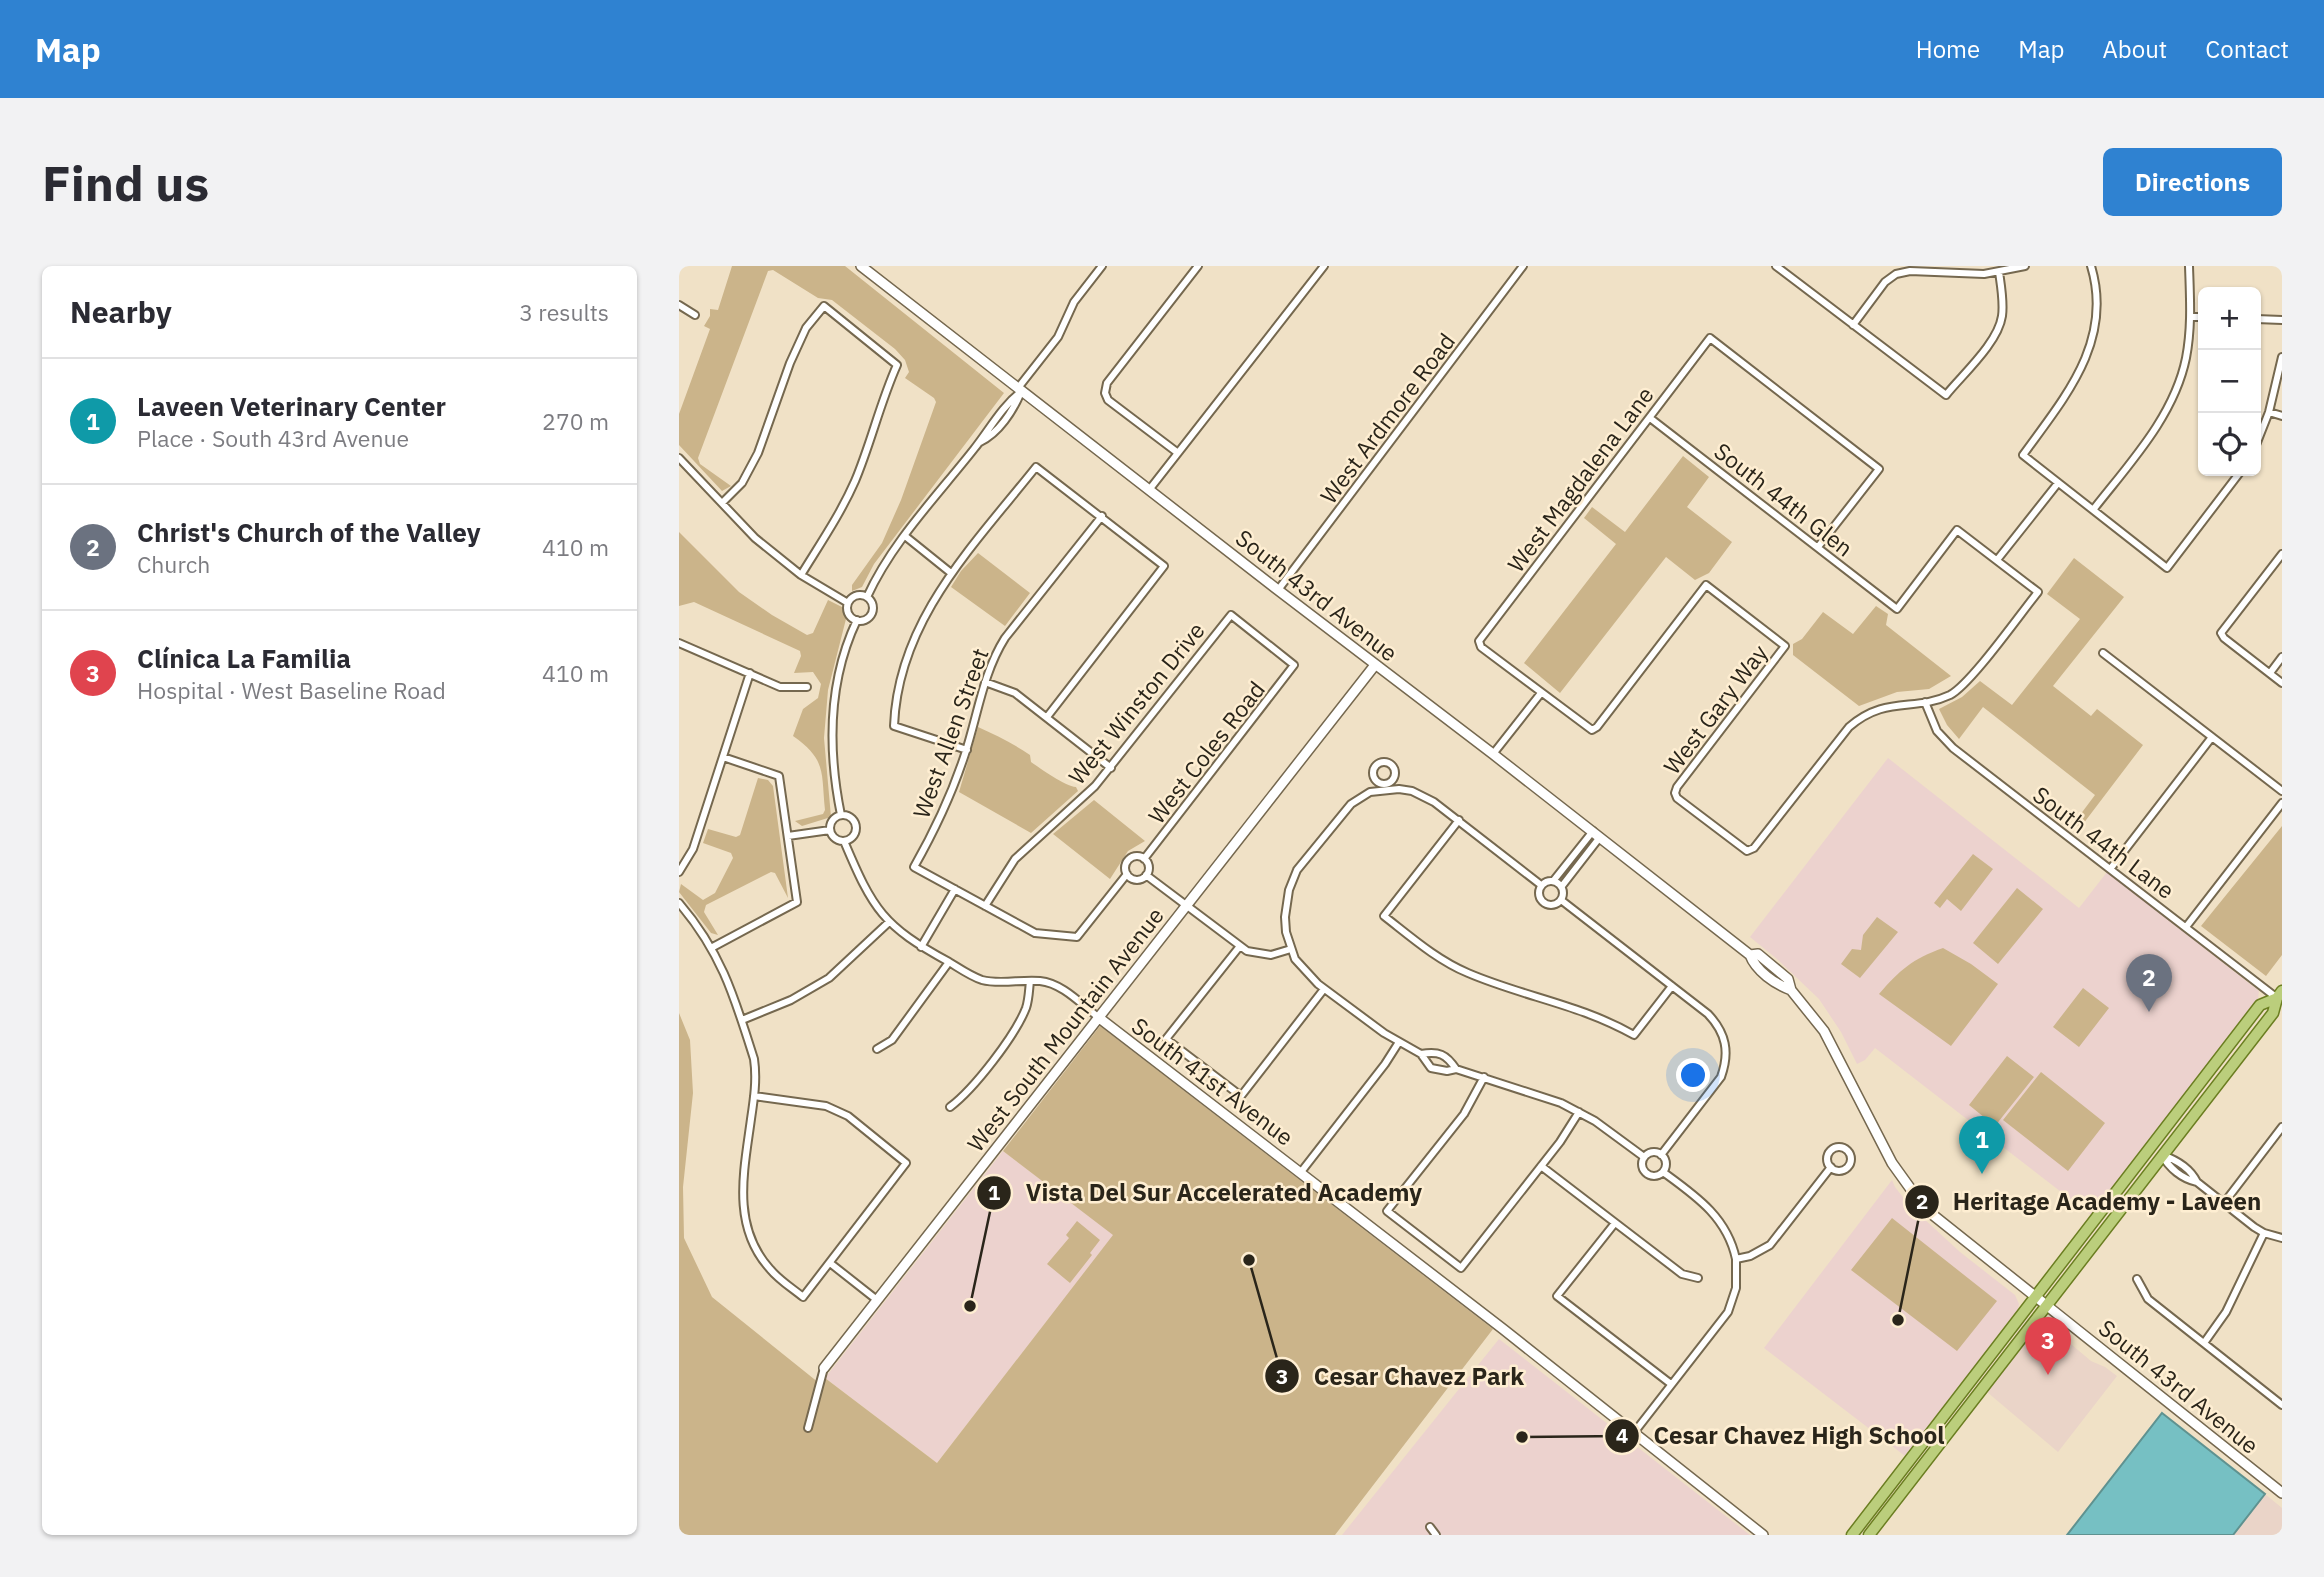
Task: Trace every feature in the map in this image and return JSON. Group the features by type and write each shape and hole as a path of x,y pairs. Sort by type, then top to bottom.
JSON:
{"main road":[{"path":"1852,1535 2162,1155 2273,1013 2279,995"},
{"path":"1869,1535 2260,1005 2279,995"}],"street":[{"name":"South 43rd Avenue","path":"861,266 1750,955 1758,954 1788,979 1791,990 1824,1031 1892,1163 1915,1195 1948,1228 2280,1487"},
{"path":"867,597 887,558 978,443 991,437 1016,406 1020,389 1058,337 1074,302 1103,266"},
{"path":"1178,453 1108,400 1104,393 1107,383 1198,266"},
{"path":"1149,490 1324,266"},
{"name":"West Ardmore Road","path":"1278,590 1523,266"},
{"path":"1776,266 1945,395 1990,343 1997,330 2002,316 1999,272"},
{"path":"1853,325 1885,282 1896,274 1910,271 1965,275 2025,266"},
{"path":"2091,266 2097,306 2087,359 2077,379 2023,455 2167,568 2237,476"},
{"path":"2093,510 2154,431 2174,394 2186,360 2191,317 2189,266"},
{"path":"679,304 695,315"},
{"path":"722,503 742,483 758,453 790,363 806,328 824,306 897,365 883,397 854,482 834,525 801,575"},
{"path":"2191,317 2198,317"},
{"path":"2261,319 2282,320"},
{"name":"West Magdalena Lane","path":"1541,693 1481,647 1479,641 1710,338 1879,469 1818,547"},
{"path":"2261,432 2269,412 2282,357"},
{"path":"2269,412 2282,416"},
{"name":"South 44th Glen","path":"1650,418 1897,609 1957,530 1997,560"},
{"path":"679,458 755,538 801,575 848,603 850,615 857,620 865,620 873,611 872,603 867,597 856,596 848,603"},
{"path":"967,750 894,726 895,706 904,663 924,617 951,573 1037,467 1164,566 1047,717"},
{"path":"1925,702 1950,695 1960,687 2038,592 1997,560 2058,483"},
{"name":"West Allen Street","path":"955,889 914,867 953,790 993,657 1102,516"},
{"path":"905,536 951,573"},
{"path":"2282,554 2221,633 2224,639 2282,682"},
{"name":"West Gary Way","path":"1541,693 1592,730 1597,727 1706,585 1785,646 1675,793 1677,798 1750,851 1855,722 1879,708 1925,702"},
{"name":"West Coles Road","path":"985,906 1035,933 1077,937 1127,874 1128,860 1138,856 1145,859 1294,665 1231,615"},
{"name":"West Winston Drive","path":"985,906 1015,859 1111,768 1231,615"},
{"path":"841,815 832,750 834,706 841,666 857,620"},
{"path":"679,643 781,687 807,687"},
{"path":"2103,653 2282,791"},
{"path":"2270,673 2282,657"},
{"name":"West South Mountain Avenue","path":"808,1428 824,1368 1375,665"},
{"path":"679,872 693,849 750,673"},
{"path":"985,682 1014,693 1111,768"},
{"path":"1493,754 1541,693"},
{"name":"South 44th Lane","path":"1925,702 1945,741 2029,808 2279,995"},
{"path":"2111,868 2212,737"},
{"path":"711,948 797,902 779,776 723,757"},
{"path":"1541,885 1423,795 1385,786 1351,804 1297,870 1289,890 1286,932 1291,949 1308,975 1399,1042 1421,1054 1431,1068 1447,1071 1456,1069 1543,1096 1579,1112 1644,1157"},
{"path":"2186,927 2282,803"},
{"path":"841,815 852,819 856,827 854,835 844,841 833,837 830,830 834,819 841,815"},
{"path":"1459,820 1384,916 1432,953 1468,973 1569,1005 1609,1021 1634,1035 1672,986"},
{"path":"788,836 830,830"},
{"path":"1597,834 1562,886 1561,900 1552,905 1545,903 1539,895 1541,885 1554,880 1597,834"},
{"name":"South 41st Avenue","path":"844,841 861,882 888,923 921,947 980,979 996,982 1042,981 1059,986 1301,1172 1763,1535"},
{"path":"1127,874 1137,880 1146,875 1149,865 1145,859"},
{"path":"1146,875 1247,951 1265,955 1291,949"},
{"path":"1554,880 1562,886"},
{"path":"921,947 955,889 985,906"},
{"path":"1561,900 1718,1025 1726,1049 1721,1077 1661,1155"},
{"path":"679,903 695,921 728,978 754,1059 754,1096 742,1185 745,1219 754,1247 769,1268 803,1297 906,1163 848,1116 826,1106 754,1096"},
{"path":"742,1020 791,1000 829,978 888,923"},
{"path":"1240,946 1166,1039 1241,1096 1324,989"},
{"path":"877,1049 892,1040 949,962"},
{"path":"950,1107 962,1098 1012,1035 1026,1006 1030,981"},
{"path":"1301,1172 1399,1042"},
{"path":"1421,1054 1439,1053 1446,1056 1456,1069"},
{"path":"1484,1077 1464,1114 1387,1211 1461,1268 1560,1142 1579,1112"},
{"path":"2224,1203 2282,1127"},
{"path":"1650,1152 1661,1155 1666,1161 1663,1172 1656,1177 1648,1175 1641,1165 1644,1157 1650,1152"},
{"path":"2162,1155 2173,1158 2192,1173 2197,1182 2264,1233 2282,1238"},
{"path":"1541,1166 1682,1274 1698,1278"},
{"path":"1736,1259 1750,1256 1770,1245 1831,1167"},
{"path":"1633,1434 1728,1312 1736,1288 1733,1242 1714,1212 1663,1172"},
{"path":"1615,1223 1557,1296 1671,1384"},
{"path":"2204,1343 2226,1312 2264,1233"},
{"path":"829,1263 877,1300"},
{"path":"2137,1279 2148,1298 2279,1403 2282,1392"},
{"path":"1430,1527 1436,1535"}],"shaded area":[{"path":"732,266 845,266 1004,393 874,564 862,587 852,591 852,585 882,543 901,500 936,402 905,378 909,372 905,360 895,349 832,300 818,298 773,270 768,271 698,458 700,464 731,486 722,491 679,445 679,414 710,329 704,326 710,316 710,309 718,310"},
{"path":"1683,456 1709,477 1687,507 1732,542 1709,573 1695,580 1666,557 1560,693 1524,663 1616,544 1584,518 1592,507 1625,532"},
{"path":"679,532 739,592 807,635 813,633 828,600 842,607 847,615 828,690 824,738 831,817 802,826 795,821 823,814 825,810 822,776 817,760 812,752 793,736 803,709 818,698 821,684 813,672 794,673 801,656 800,651 694,602 679,606"},
{"path":"978,553 1030,593 1005,626 951,587 961,571"},
{"path":"2074,558 2124,597 2053,686 2091,716 2097,709 2143,745 2080,828 2074,823 2095,795 1983,707 1959,739 1947,725 1939,709 1962,697 1980,681 2012,705 2080,619 2047,594"},
{"path":"1876,606 1888,614 1886,625 1951,676 1929,689 1897,692 1859,706 1793,655 1793,644 1802,639 1823,612 1853,634"},
{"path":"978,727 1024,751 1030,755 1031,762 1076,787 1078,791 1031,833 959,792"},
{"path":"1888,758 2079,908 2107,872 2259,991 2258,999 2091,1215 1875,1048 1865,1060 1857,1064 1841,1032 1819,999 1750,937"},
{"path":"758,778 768,780 773,786 788,898 775,873 771,872 706,905 704,912 718,935 711,933 679,892 681,884 703,900 715,893 733,858 731,853 703,843 708,829 736,837 740,835"},
{"path":"1094,800 1145,841 1128,851 1110,879 1053,834"},
{"path":"2282,826 2282,955 2266,976 2201,926"},
{"path":"1973,854 1993,869 1961,911 1947,899 1940,908 1934,903"},
{"path":"2017,888 2043,909 1998,964 1973,943"},
{"path":"1877,917 1898,932 1860,978 1841,964 1852,949 1861,950 1863,935"},
{"path":"1943,948 1998,984 1951,1046 1879,994 1907,966"},
{"path":"2083,988 2109,1008 2079,1047 2053,1027"},
{"path":"679,1013 690,1040 693,1093 683,1187 684,1238 712,1297 819,1383 825,1378 937,1463 1113,1235 1003,1151 1100,1026 1493,1329 1335,1535 679,1535"},
{"path":"2007,1056 2034,1077 1995,1126 1969,1105"},
{"path":"2041,1072 2105,1123 2068,1171 2003,1120"},
{"path":"1003,1151 1114,1235 937,1463 825,1378"},
{"path":"1892,1180 1909,1205 1960,1252 2015,1295 2019,1304 2018,1310 1905,1456 1764,1348"},
{"path":"1892,1218 1997,1301 1957,1351 1851,1270"},
{"path":"1077,1221 1100,1240 1070,1283 1047,1264 1069,1238 1066,1235"},
{"path":"2047,1323 2055,1327 2091,1361 2117,1376 2058,1452 1987,1392 2038,1327"},
{"path":"1499,1339 1750,1535 1342,1535"},
{"path":"2265,1494 2282,1508 2282,1535 2233,1535"}],"water":[{"path":"2162,1413 2265,1494 2233,1535 2067,1535"}],"place":[{"name":"Christ's Church of the Valley","path":"2149,1012"},
{"name":"Laveen Veterinary Center","path":"1982,1174"},
{"name":"Cesar Chavez Park","path":"1249,1260"},
{"name":"Vista Del Sur Accelerated Academy","path":"970,1306"},
{"name":"Heritage Academy - Laveen","path":"1898,1320"},
{"name":"Clínica La Familia","path":"2048,1375"},
{"name":"Cesar Chavez High School","path":"1522,1437"}]}
